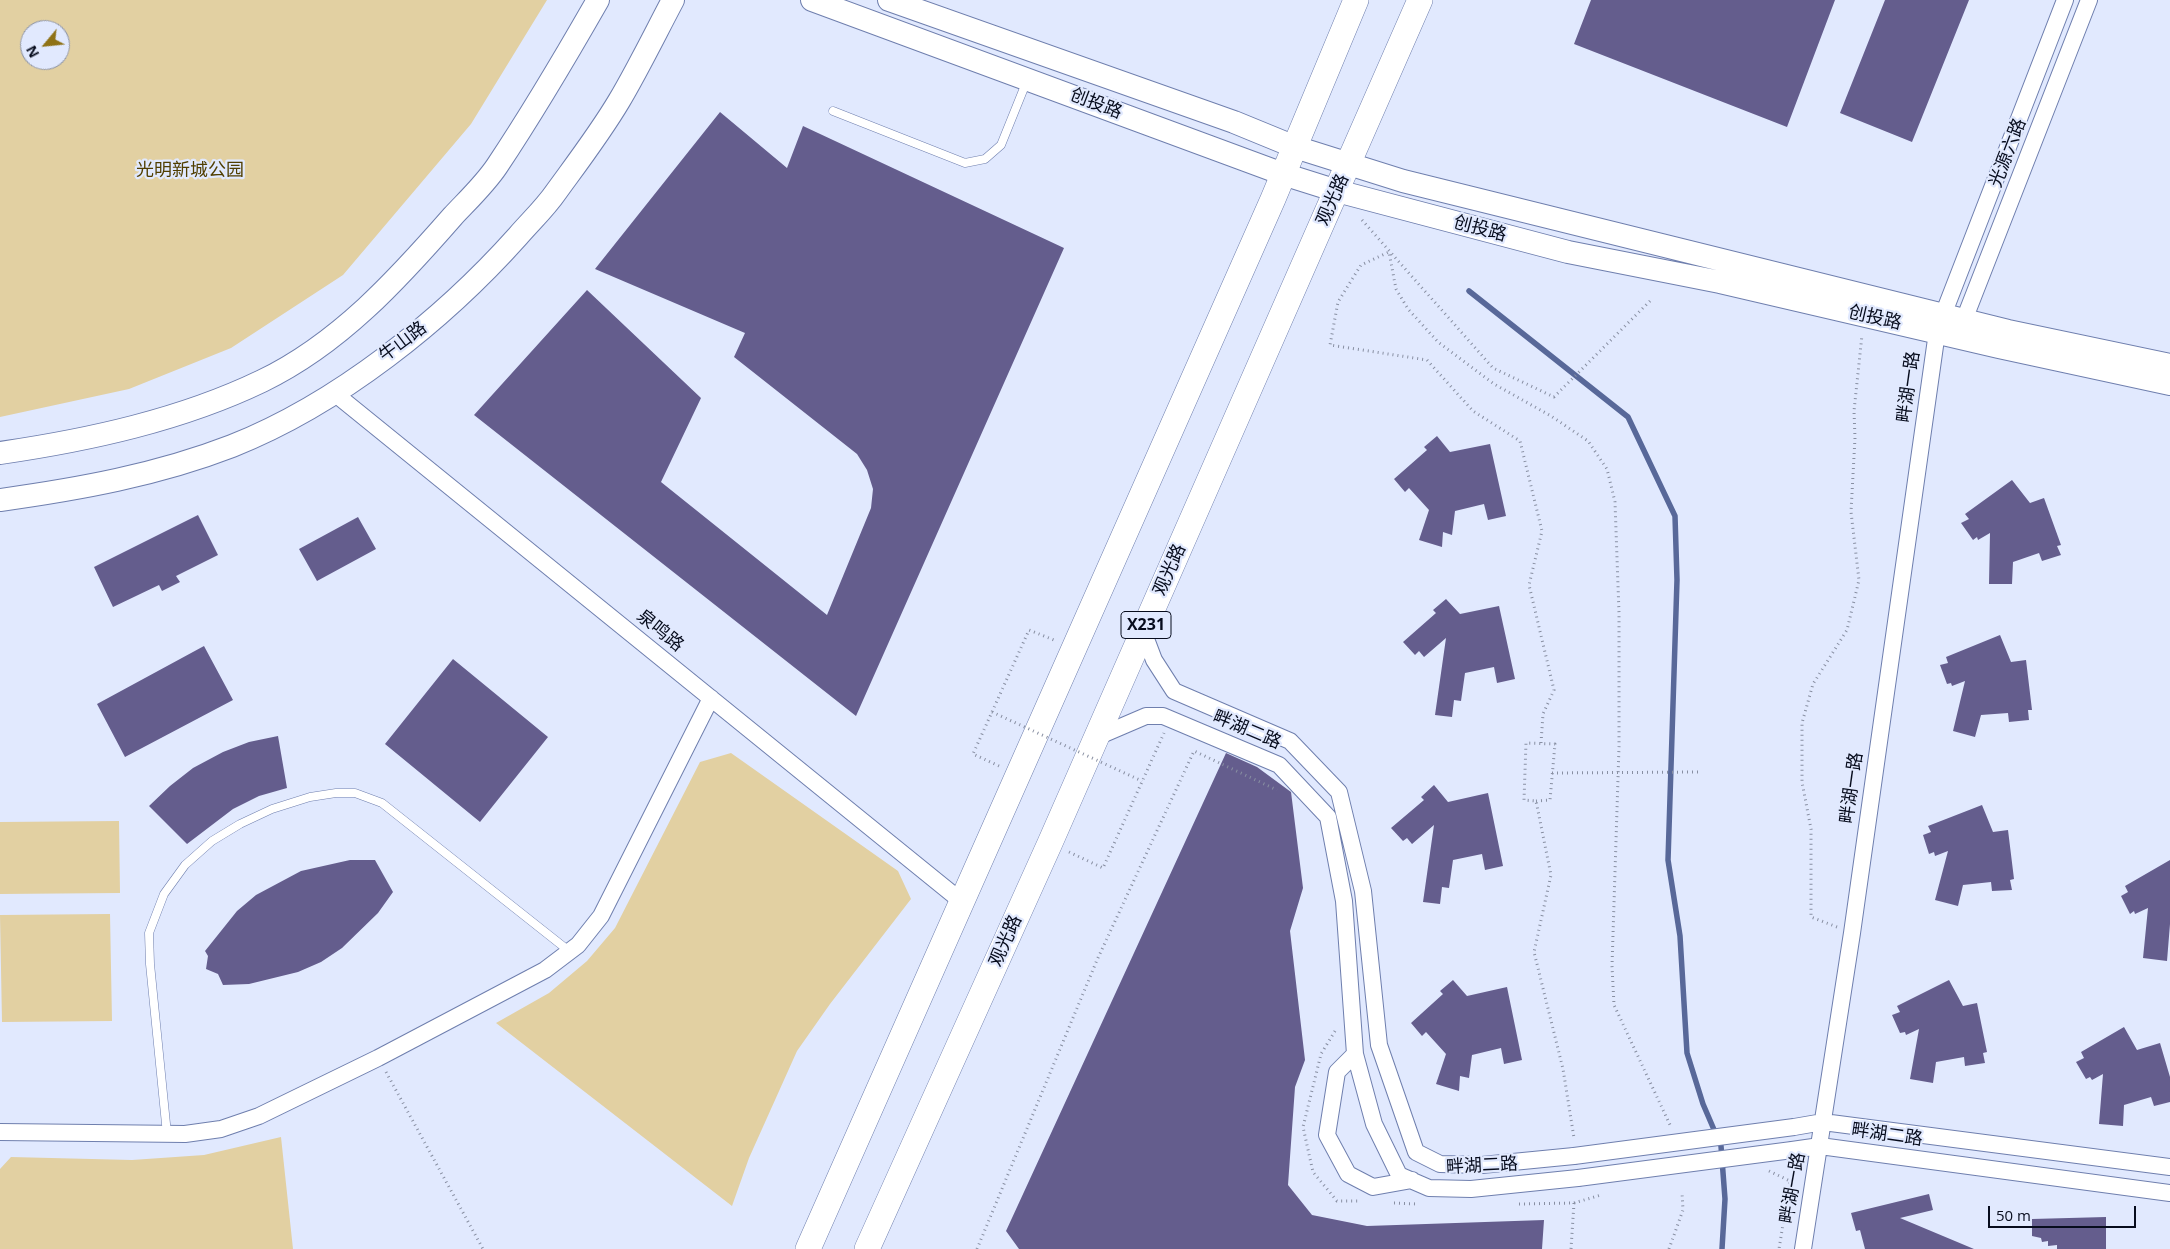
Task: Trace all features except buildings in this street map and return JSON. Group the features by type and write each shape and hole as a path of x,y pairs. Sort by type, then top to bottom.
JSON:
{"main road":[{"path":"808,1249 1295,147 1356,0"},
{"name":"观光路","path":"867,1249 1097,737 1420,0"}],"street":[{"path":"0,453 56,445 144,423 204,404 263,380 327,340 381,294 423,250 496,167 598,0"},
{"name":"牛山路","path":"0,500 104,483 167,468 232,446 300,414 360,375 440,313 492,265 555,194 618,102 673,0"},
{"name":"创投路","path":"812,0 1028,78 1283,174 1337,191 1568,252 1720,282 1864,315 1948,322 2170,365"},
{"name":"创投路","path":"889,0 1234,122 1348,166 1948,322 2170,384"},
{"name":"光源六路","path":"1948,322 2064,0"},
{"name":"光源六路","path":"1948,322 2089,0"},
{"name":"畔湖一路","path":"1803,1249 1948,322"},
{"name":"泉鸣路","path":"333,392 961,901"},
{"name":"畔湖二路","path":"1143,632 1154,660 1174,692 1290,741 1339,792 1363,891 1379,1046 1416,1152 1440,1164 1482,1165 1574,1156 1823,1122 2170,1167"},
{"path":"0,1132 185,1134 221,1129 259,1116 378,1058 545,970 578,945 601,916 711,698"},
{"name":"畔湖二路","path":"1097,737 1146,716 1163,716 1280,765 1328,817 1344,901 1355,1054 1374,1124 1399,1175 1430,1188 1471,1189 1578,1178 1820,1146 2170,1193"},
{"path":"1355,1054 1337,1072 1327,1135 1348,1174 1373,1187 1412,1180"}],"lane":[{"path":"833,111 965,163 985,159 1001,145 1028,78"},
{"path":"167,1134 150,964 150,933 164,894 185,865 212,841 240,824 272,809 310,797 336,792 355,793 382,802 569,951"}],"path":[{"path":"1360,218 1493,368 1554,397 1652,299"},
{"path":"1389,252 1361,265 1338,302 1330,345 1427,360 1473,410 1520,441 1542,531 1529,585 1554,690 1543,714 1541,744"},
{"path":"1389,252 1396,289 1408,309 1438,342 1494,384 1551,416 1588,441 1607,469 1615,502 1619,612 1619,746 1612,966 1614,1005 1667,1115 1673,1134"},
{"path":"1852,932 1811,917 1811,829 1802,782 1802,723 1813,684 1846,630 1859,580 1851,512 1855,438 1854,411 1864,315"},
{"path":"1017,774 973,754 1029,630 1074,648"},
{"path":"992,712 1142,781"},
{"path":"1050,842 1103,868 1164,733"},
{"path":"1526,743 1541,744 1555,744 1550,800 1524,800 1526,743"},
{"path":"977,1249 1097,960 1194,751 1279,791"},
{"path":"1552,773 1698,772"},
{"path":"1536,801 1551,875 1534,952 1563,1069"},
{"path":"1337,1026 1321,1054 1303,1127 1313,1172 1337,1201 1365,1202"},
{"path":"378,1058 483,1249"},
{"path":"1761,1167 1790,1181 1780,1249"},
{"path":"1669,1249 1683,1210 1682,1192"},
{"path":"1384,1202 1422,1204"},
{"path":"1518,1204 1574,1203 1571,1249"}],"green space":[{"name":"光明新城公园","path":"0,0 547,0 471,124 343,275 231,348 129,389 0,417"},
{"path":"731,753 898,871 911,899 830,1004 797,1051 749,1158 732,1206 496,1023 549,993 587,961 615,928 700,762"},
{"path":"119,821 120,893 0,894 0,822"},
{"path":"110,914 112,1021 2,1022 0,915"},
{"path":"281,1137 293,1249 0,1249 0,1169 11,1157 132,1160 204,1155"}],"waterway":[{"path":"1469,291 1628,417 1675,516 1677,580 1668,860 1680,936 1687,1053 1703,1104 1721,1146 1725,1199 1722,1249"}]}
